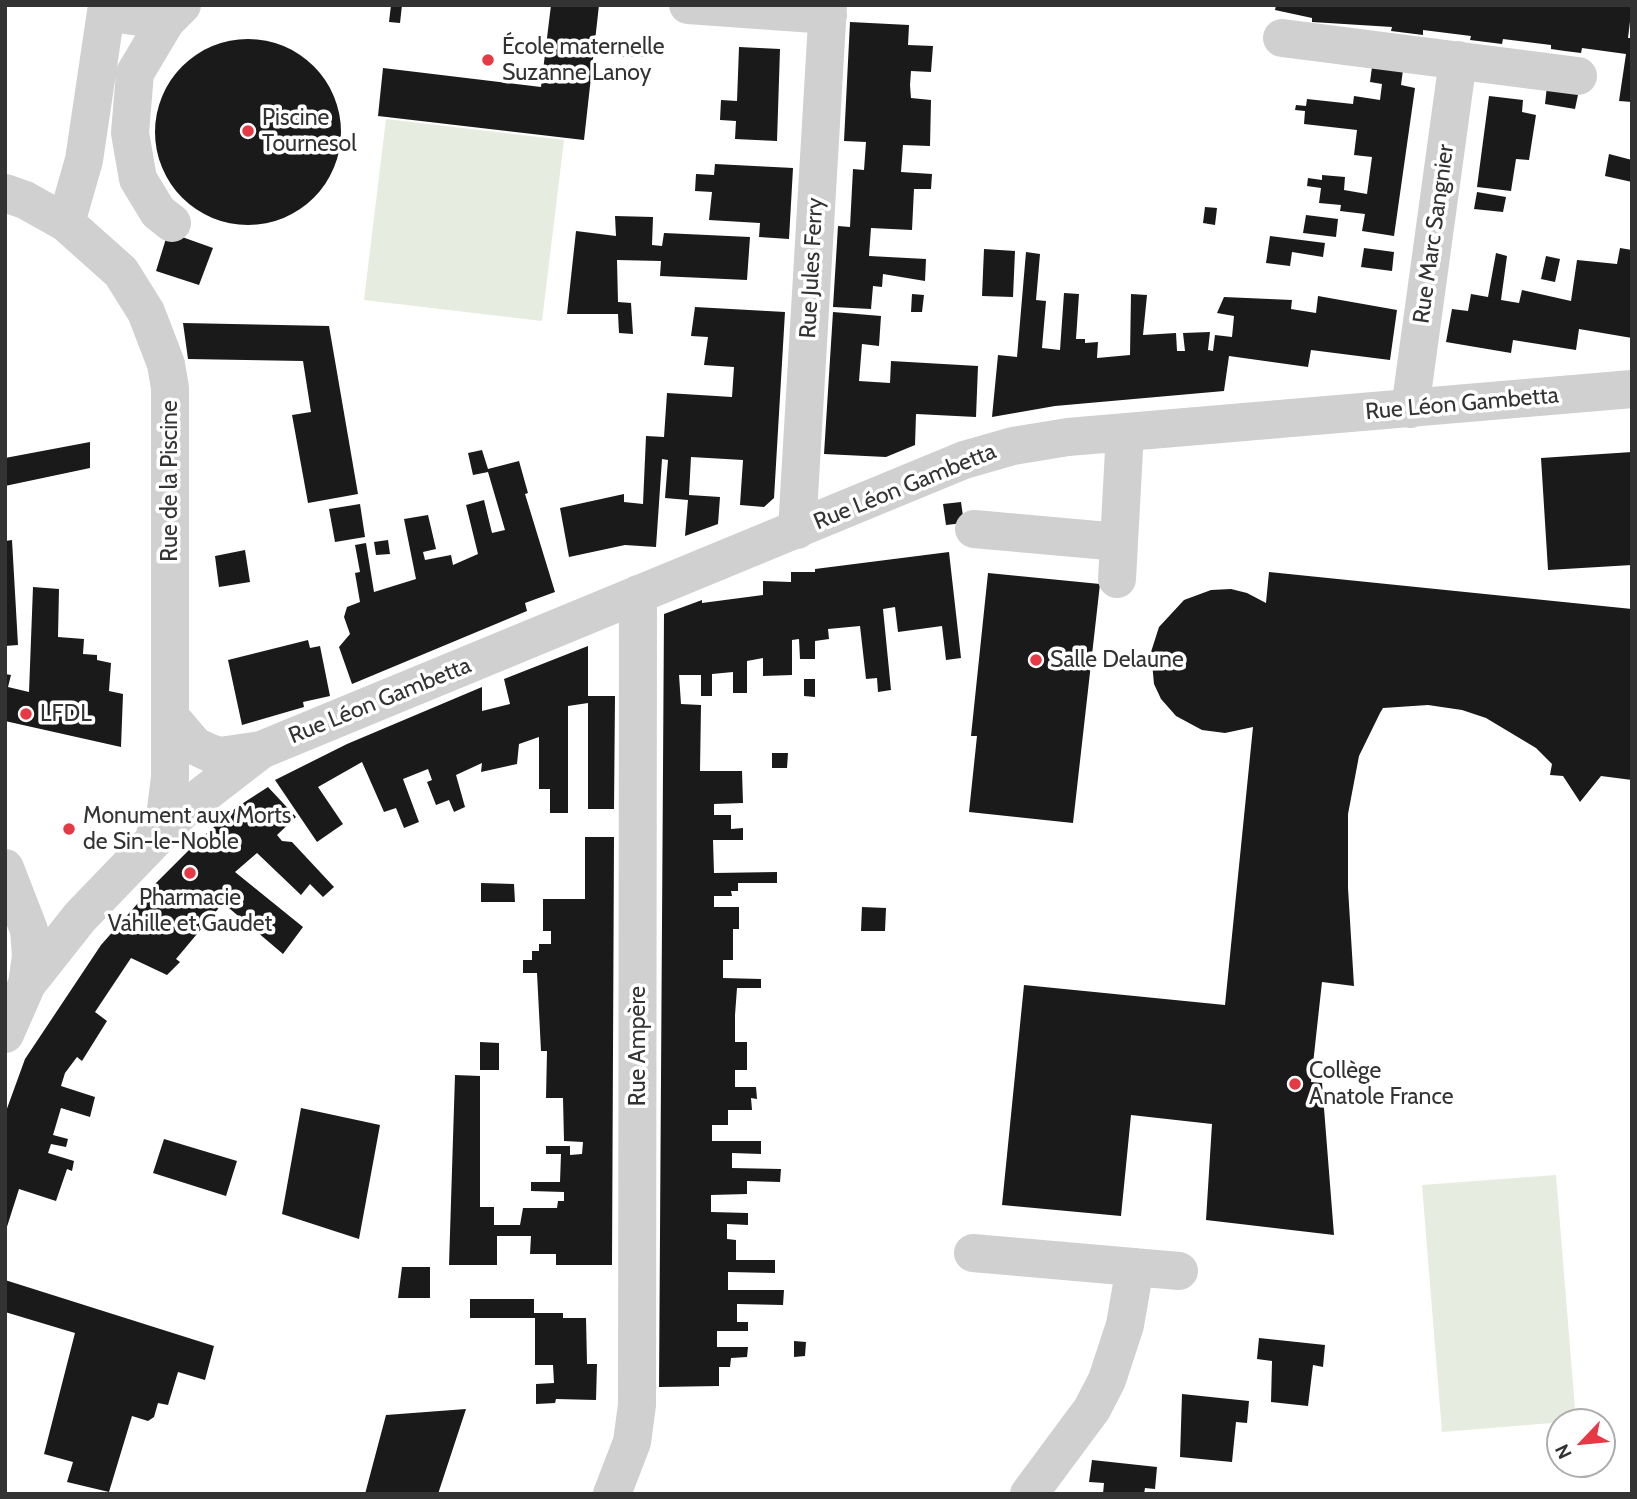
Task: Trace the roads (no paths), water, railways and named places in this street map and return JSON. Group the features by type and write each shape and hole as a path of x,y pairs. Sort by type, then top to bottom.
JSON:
{"street":[{"path":"688,5 828,10"},
{"name":"Rue Jules Ferry","path":"797,530 828,10"},
{"path":"66,223 84,159 106,12 174,13"},
{"path":"172,223 158,212 138,179 130,134 135,74 174,13"},
{"path":"1282,38 1578,76"},
{"name":"Rue Marc Sangnier","path":"1410,408 1458,60"},
{"name":"Rue de la Piscine","path":"5,193 36,205 66,223 105,255 134,290 150,321 166,364 170,388 172,719 168,802 165,818 152,840"},
{"name":"Rue Léon Gambetta","path":"172,719 195,746 210,753 220,756 261,750 988,452 1035,442 1125,432 1632,389"},
{"path":"974,530 1118,560 1125,432"},
{"name":"Rue Ampère","path":"612,1494 632,1442 637,1405 638,594"},
{"name":"Rue Léon Gambetta","path":"16,980 55,946 182,811 261,750"},
{"path":"5,1034 16,980 9,947 8,891 63,908 85,905 98,899"},
{"path":"973,1253 1179,1271"},
{"path":"1029,1494 1092,1409 1107,1380 1125,1325 1135,1267"}],"place":[{"name":"École maternelle Suzanne Lanoy","path":"488,60"},
{"name":"Piscine Tournesol","path":"248,131"},
{"name":"Salle Delaune","path":"1036,660"},
{"name":"LFDL","path":"26,714"},
{"name":"Monument aux Morts de Sin-le-Noble","path":"69,829"},
{"name":"Pharmacie Vahille et Gaudet","path":"190,873"},
{"name":"Collège Anatole France","path":"1295,1084"}]}
